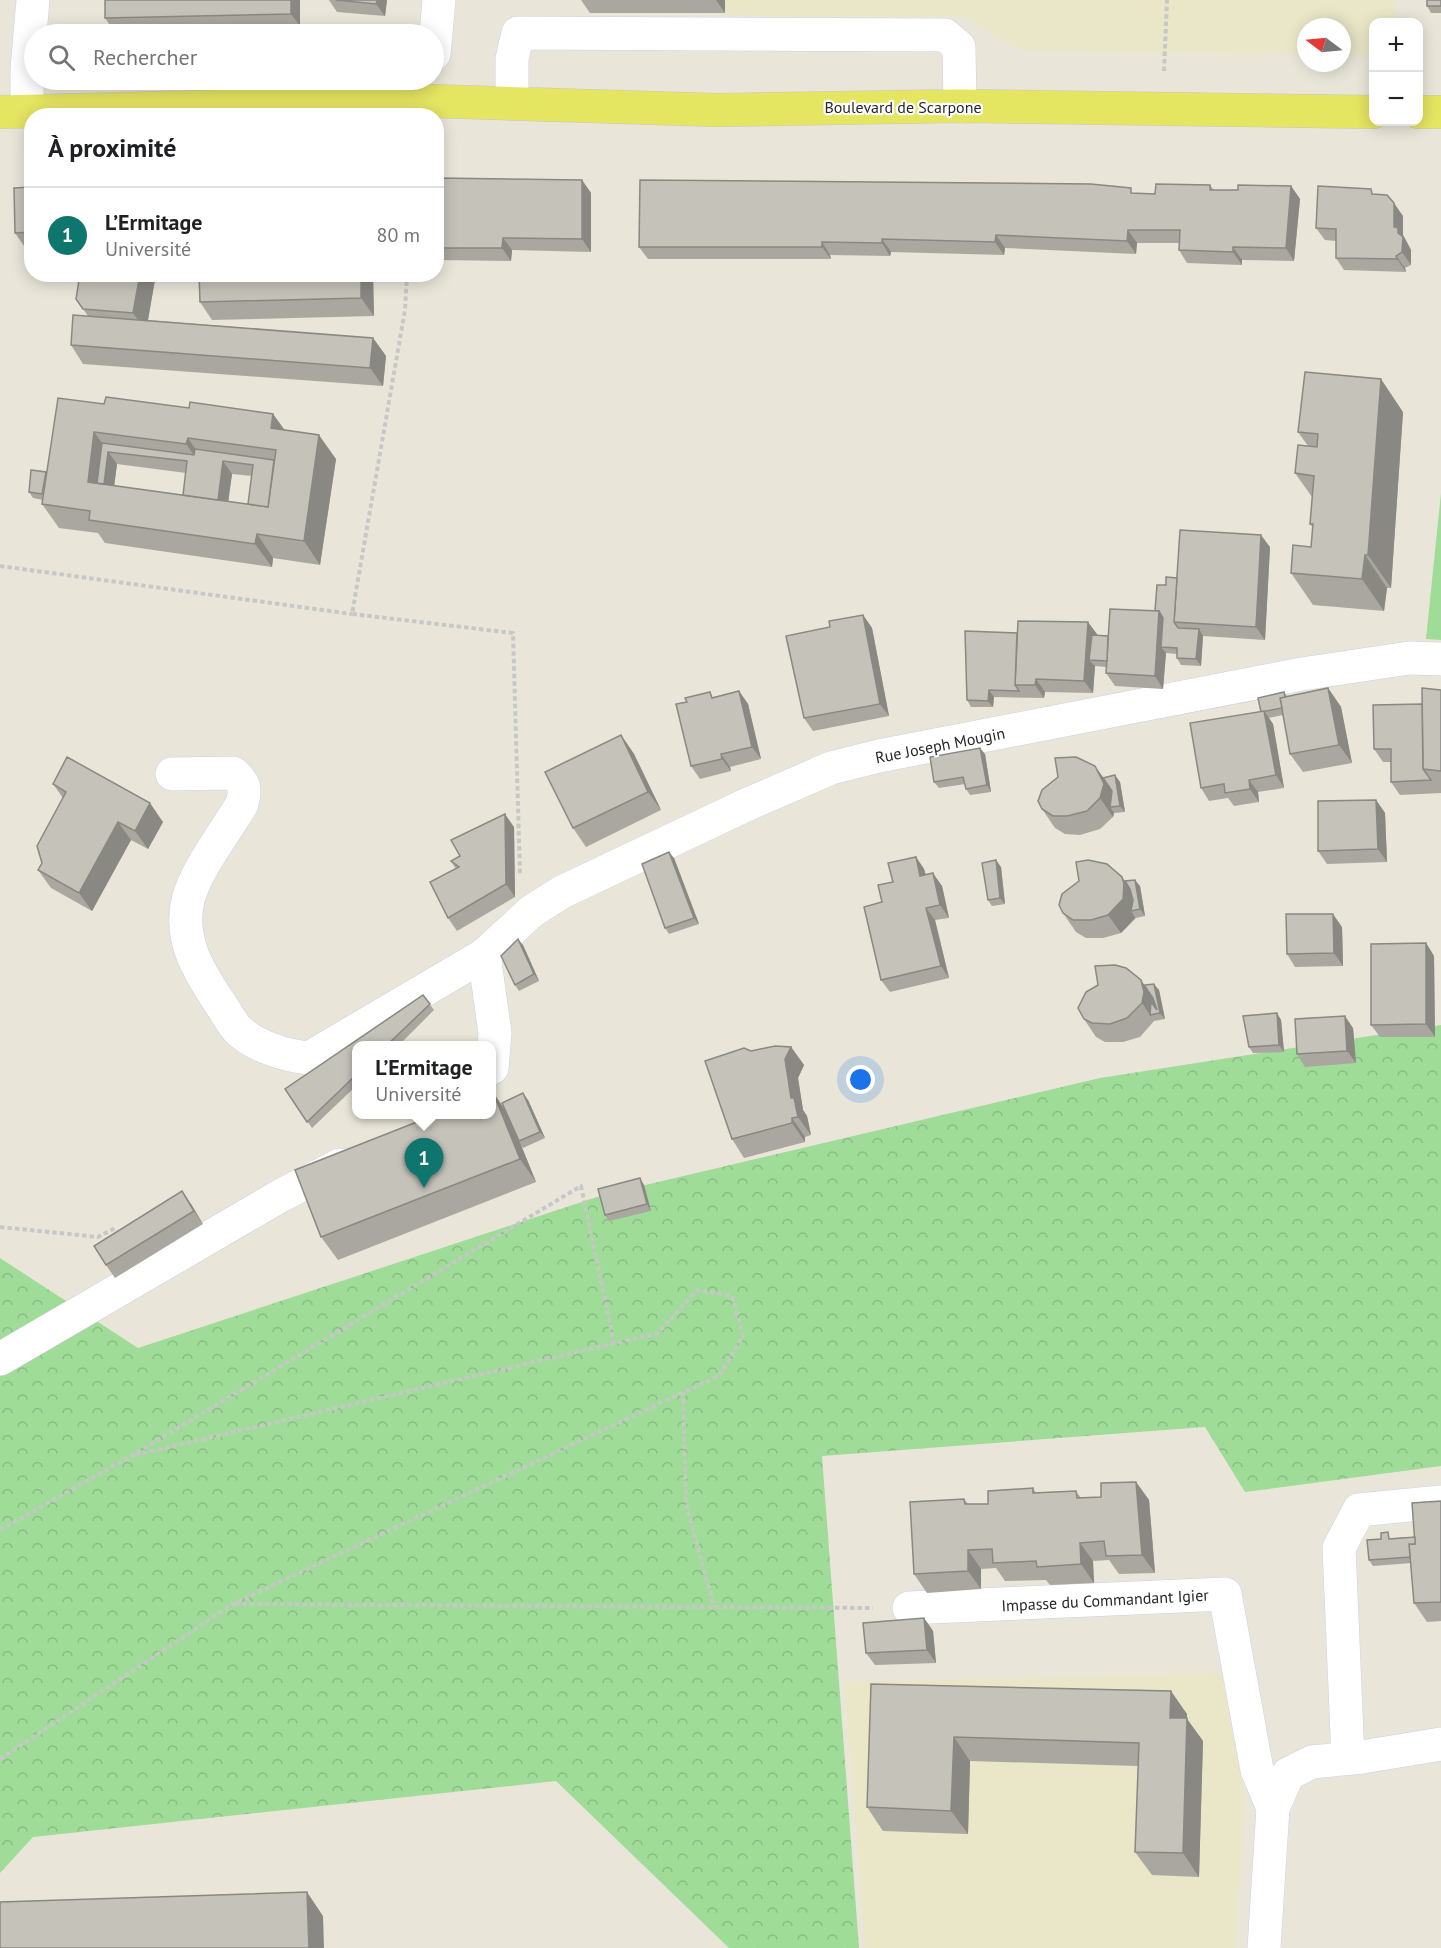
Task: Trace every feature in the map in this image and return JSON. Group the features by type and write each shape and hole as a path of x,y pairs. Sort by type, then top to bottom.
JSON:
{"main road":[{"name":"Boulevard de Scarpone","path":"90,108 432,90 512,102 716,110 960,106 1369,112"},
{"path":"1423,112 1441,112"}],"street":[{"path":"31,24 33,0"},
{"path":"437,24 439,0"},
{"path":"512,102 512,59 518,33 945,35 959,47 960,106"},
{"path":"14,112 24,79"},
{"name":"Rue Joseph Mougin","path":"172,774 233,773 242,781 245,791 243,804 189,897 185,918 187,942 198,970 238,1030 268,1048 293,1057 309,1059 484,955 532,911 562,892 746,805 831,768 879,756 1291,676 1409,658 1441,658"},
{"path":"484,955 494,1041"},
{"path":"0,1359 259,1208 364,1153"},
{"path":"1348,1758 1339,1548 1359,1510 1441,1502"},
{"name":"Impasse du Commandant Igier","path":"909,1608 1225,1594 1257,1770 1273,1808"},
{"path":"1264,1948 1273,1808 1288,1774 1312,1762 1441,1744"}],"path":[{"path":"1162,109 1167,0"},
{"path":"352,614 405,309 406,282"},
{"path":"0,567 513,633 519,869"},
{"path":"0,1530 131,1455 581,1186 614,1343"},
{"path":"0,1227 98,1237 117,1227"},
{"path":"0,1759 232,1604 720,1375 743,1336 732,1296 697,1290 658,1333 131,1455"},
{"path":"683,1392 686,1503 714,1607"},
{"path":"232,1604 909,1608"}],"shaded area":[{"path":"590,0 1396,0 1395,18 1369,18 1369,56 1351,56 1351,18 1297,18 1297,55 1021,51 965,17 725,15"},
{"path":"1221,1673 1246,1804 1234,1948 865,1948 844,1682"}],"green space":[{"path":"1441,493 1441,640 1426,639"},
{"path":"1441,1025 1441,1466 1245,1492 1205,1427 822,1456 859,1948 729,1948 556,1781 33,1837 0,1873 0,1258 138,1348 603,1195 1100,1078"}],"building":[{"path":"105,0 291,0 291,14 105,18"},
{"path":"336,0 377,0 376,4"},
{"path":"1427,0 1441,0 1441,6 1427,6"},
{"path":"444,178 582,180 582,239 503,238 502,248 444,248"},
{"path":"640,180 1091,184 1131,188 1131,193 1155,194 1156,184 1210,185 1210,190 1238,190 1238,185 1291,186 1286,248 1233,247 1233,252 1179,250 1180,230 1128,230 1127,241 996,235 995,242 882,239 882,243 822,242 822,247 639,247"},
{"path":"1318,186 1371,189 1372,194 1387,195 1394,203 1394,227 1398,228 1398,233 1403,237 1402,252 1396,256 1397,259 1336,258 1336,229 1316,228"},
{"path":"24,187 24,232 15,233 14,188"},
{"path":"79,282 139,282 133,313 83,309 76,299"},
{"path":"199,282 361,282 361,298 200,302"},
{"path":"73,315 373,338 370,368 71,345"},
{"path":"1305,372 1381,379 1368,555 1365,555 1362,579 1291,573 1293,545 1311,547 1313,524 1310,524 1314,476 1295,473 1298,445 1317,447 1318,434 1298,432"},
{"path":"106,397 189,408 190,402 273,414 271,428 319,435 304,541 257,534 255,544 89,520 90,511 42,504 58,398 104,404","holes":["94,432 186,444 188,438 276,450 268,507 88,482"]},
{"path":"102,443 194,455 195,449 274,460 268,507 248,504 253,465 223,461 218,500 183,495 187,461 108,452 104,484 97,483"},
{"path":"31,470 46,472 42,494 29,492"},
{"path":"1180,530 1261,535 1256,627 1174,622"},
{"path":"1166,577 1177,578 1174,622 1178,628 1199,629 1196,659 1177,658 1177,648 1161,647 1163,618 1159,611 1155,611 1157,585 1166,585"},
{"path":"1110,609 1159,611 1155,676 1106,673"},
{"path":"863,615 880,704 804,718 786,636 830,627 829,621"},
{"path":"1018,621 1088,622 1084,681 1036,679 1035,685 1015,685"},
{"path":"965,631 1017,633 1015,685 1019,691 989,690 988,701 967,700"},
{"path":"1092,635 1108,636 1107,661 1089,660"},
{"path":"1328,688 1339,745 1290,754 1280,698"},
{"path":"1422,688 1441,690 1441,771 1423,769"},
{"path":"739,691 752,747 721,754 722,759 691,766 676,704 687,702 685,698 710,692 712,698"},
{"path":"1284,692 1285,697 1280,698 1282,708 1261,712 1258,698"},
{"path":"1422,704 1423,769 1431,780 1391,782 1391,749 1374,749 1373,705"},
{"path":"1264,711 1276,775 1249,780 1250,789 1225,793 1224,784 1201,788 1190,723"},
{"path":"621,735 648,792 573,828 545,772"},
{"path":"980,748 987,785 966,789 963,777 934,782 930,757"},
{"path":"67,757 150,803 135,831 118,822 79,893 38,870 42,863 37,846 66,792 53,784"},
{"path":"1076,757 1095,766 1104,784 1100,798 1087,811 1067,816 1053,816 1042,809 1038,801 1042,790 1058,777 1055,758"},
{"path":"1115,775 1120,806 1110,807 1112,791 1103,778"},
{"path":"1376,800 1378,849 1318,851 1318,801"},
{"path":"505,814 506,884 448,918 430,882 459,867 451,861 460,856 451,840"},
{"path":"669,852 694,918 665,928 642,864"},
{"path":"916,857 920,876 933,873 940,905 926,908 941,966 881,980 864,907 882,902 878,885 893,882 888,863"},
{"path":"996,860 1000,898 988,900 982,863"},
{"path":"1088,860 1107,864 1122,877 1123,899 1108,915 1091,920 1073,920 1063,913 1059,905 1062,894 1079,881 1076,862"},
{"path":"1135,880 1140,909 1131,911 1133,900 1125,881"},
{"path":"1286,914 1333,914 1334,953 1287,954"},
{"path":"518,939 534,974 515,985 501,956"},
{"path":"1426,943 1426,1024 1371,1025 1371,944"},
{"path":"1115,965 1126,968 1141,980 1144,992 1142,1003 1127,1018 1110,1024 1092,1023 1084,1019 1078,1008 1086,992 1098,985 1095,966"},
{"path":"1154,984 1160,1013 1150,1015 1151,1002 1157,1010 1153,998 1144,985"},
{"path":"423,995 430,1004 391,1041 355,1041"},
{"path":"1277,1013 1279,1045 1249,1047 1243,1016"},
{"path":"1345,1016 1347,1051 1297,1054 1295,1019"},
{"path":"352,1043 352,1079 307,1122 285,1089"},
{"path":"775,1046 791,1047 785,1059 791,1098 794,1098 798,1117 792,1118 792,1123 732,1139 705,1061 744,1048 751,1051"},
{"path":"523,1093 540,1132 519,1141 502,1103"},
{"path":"496,1099 520,1159 321,1237 295,1170 424,1119 496,1119"},
{"path":"640,1178 647,1204 605,1215 598,1189"},
{"path":"182,1191 194,1211 106,1265 94,1246"},
{"path":"1136,1482 1142,1555 1106,1556 1104,1541 1080,1543 1081,1564 1037,1567 1036,1561 993,1563 992,1549 968,1550 968,1571 914,1574 910,1502 964,1499 965,1504 988,1504 988,1491 1033,1488 1033,1493 1076,1491 1077,1498 1101,1497 1101,1483"},
{"path":"1441,1501 1441,1602 1414,1603 1409,1544 1415,1544 1412,1503"},
{"path":"1388,1532 1389,1539 1415,1537 1415,1544 1409,1544 1410,1557 1369,1560 1367,1540 1381,1539 1381,1533"},
{"path":"924,1618 927,1650 866,1653 863,1623"},
{"path":"871,1684 1171,1691 1170,1718 1187,1718 1183,1853 1135,1852 1139,1743 954,1737 951,1811 867,1807"},
{"path":"307,1892 309,1948 0,1948 0,1902"}],"place":[{"name":"L’Ermitage","path":"424,1188"}]}
